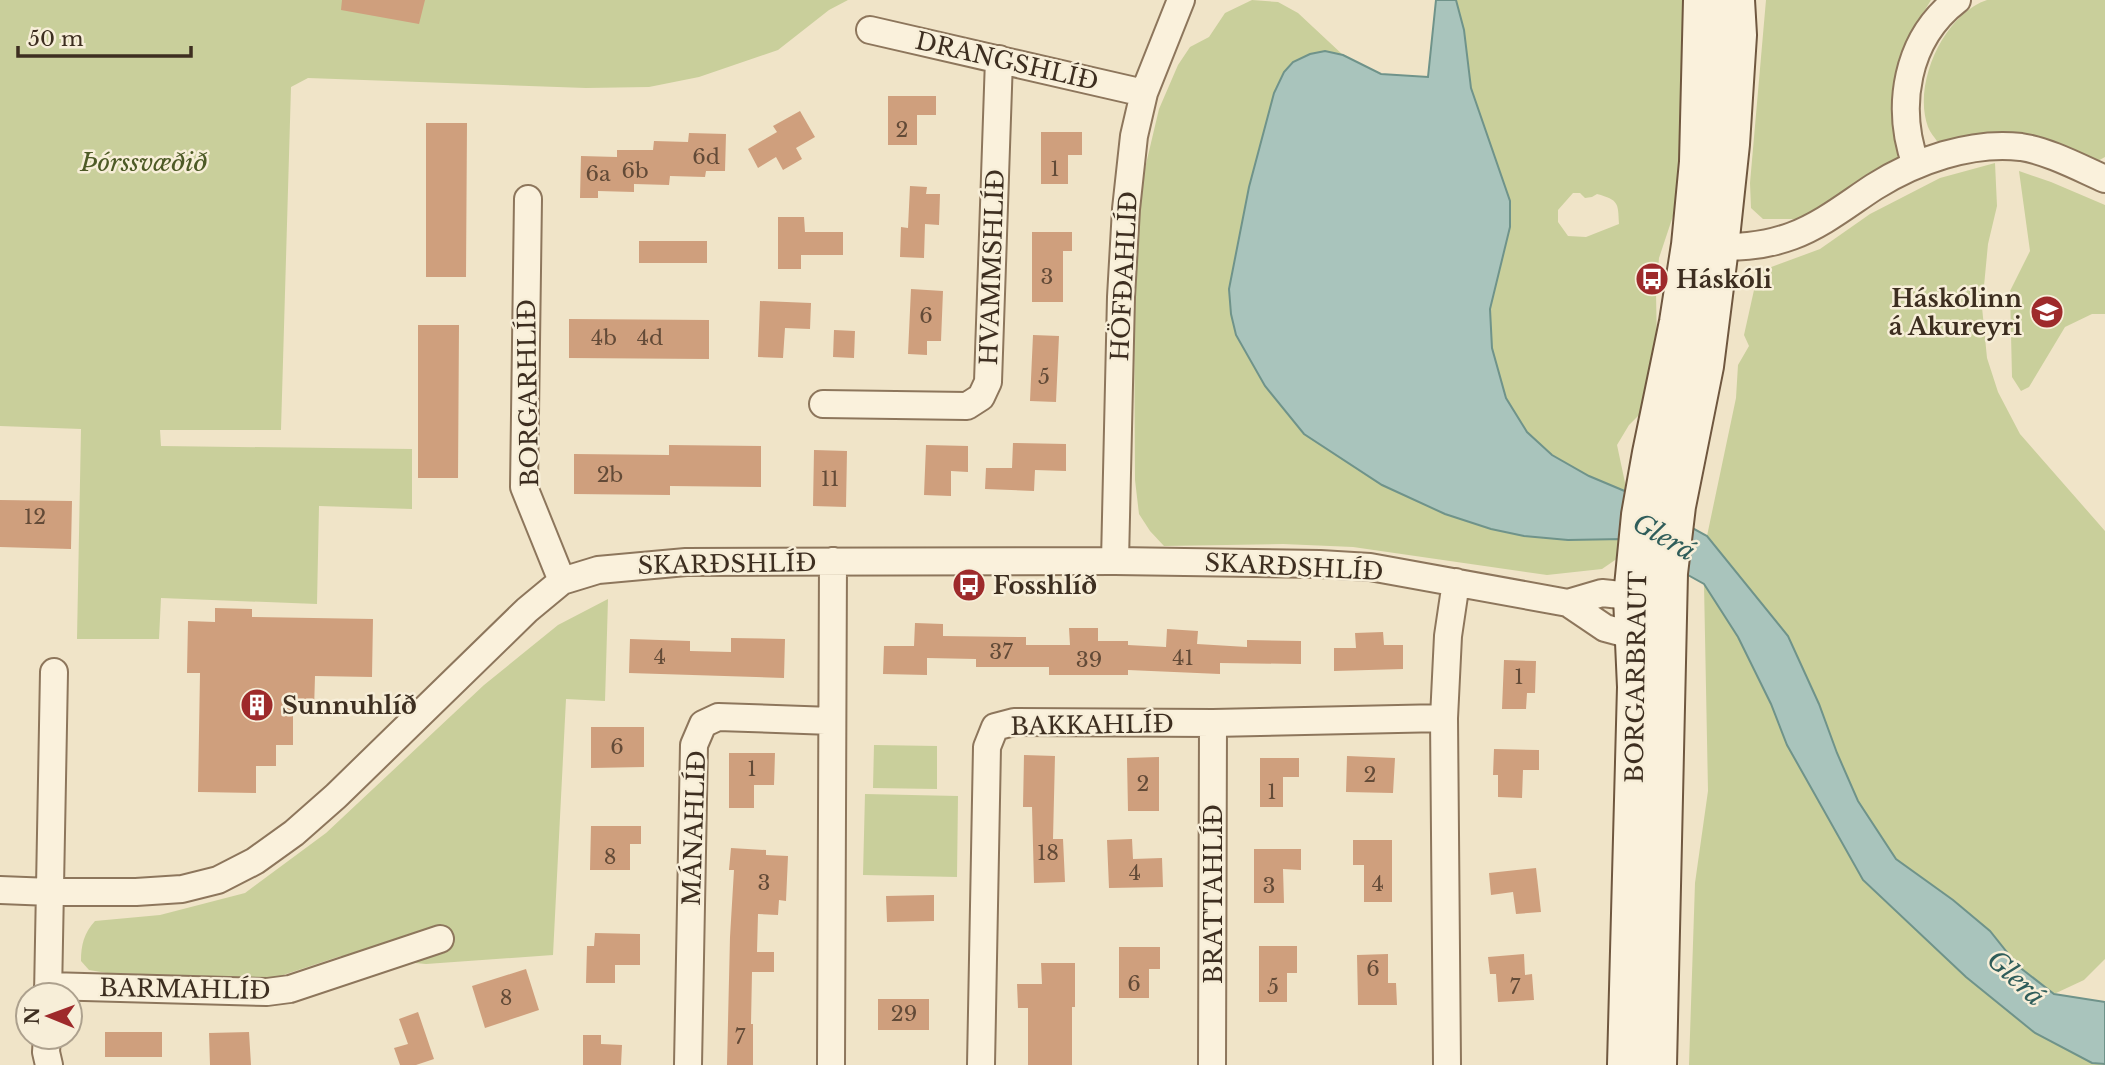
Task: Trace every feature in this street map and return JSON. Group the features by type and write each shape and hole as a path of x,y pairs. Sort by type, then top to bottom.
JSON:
{"street":[{"name":"HÖFÐAHLÍÐ","path":"1115,561 1121,297 1134,136 1144,93 1181,0"},
{"name":"BORGARBRAUT","path":"1703,0 1699,162 1705,246"},
{"name":"BORGARBRAUT","path":"1657,1065 1661,835 1651,640 1651,582 1641,515 1676,419 1679,322 1705,246 1730,144 1737,35 1735,0"},
{"path":"1916,165 1909,145 1905,113 1907,86 1914,55 1943,11 1957,0"},
{"name":"DRANGSHLÍÐ","path":"870,30 1144,93"},
{"name":"HVAMMSHLÍÐ","path":"823,404 967,406 981,397 988,382 999,59"},
{"path":"1705,246 1740,248 1794,235 1833,216 1876,186 1916,165 1966,150 2021,147 2105,179"},
{"name":"BORGARHLÍÐ","path":"528,199 524,487 562,581"},
{"path":"831,1065 833,561"},
{"name":"SKARÐSHLÍÐ","path":"0,890 136,892 182,889 218,880 256,861 337,796 527,610 562,581 598,570 686,562 833,561 1115,561 1370,567 1568,603 1605,628 1651,640"},
{"path":"1447,1065 1444,718 1448,636 1456,582"},
{"name":"SKARÐSHLÍÐ","path":"1568,603 1651,582"},
{"name":"BORGARBRAUT","path":"1628,1065 1637,687 1651,640"},
{"path":"48,981 54,671"},
{"name":"MÁNAHLÍÐ","path":"688,1065 694,745 703,724 718,717 832,721"},
{"name":"BAKKAHLÍÐ","path":"981,1065 987,747 995,727 1014,722 1213,723 1444,718"},
{"name":"BRATTAHLÍÐ","path":"1212,1065 1213,723"},
{"name":"BARMAHLÍÐ","path":"84,991 267,992 290,989 440,939"}],"green space":[{"name":"Þórssvæðið","path":"0,0 848,0 829,10 778,50 699,77 649,87 586,88 308,78 291,87 281,430 160,430 161,446 412,449 412,509 319,506 317,604 161,598 159,639 77,639 81,429 0,426"},
{"path":"1252,0 1278,2 1298,13 1343,55 1325,51 1284,72 1274,93 1249,186 1229,289 1231,314 1265,386 1304,434 1382,485 1445,514 1491,529 1568,540 1623,539 1618,558 1602,569 1547,575 1353,547 1283,544 1164,546 1139,514 1135,480 1134,296 1142,181 1159,109 1178,65 1190,47 1209,37 1225,13"},
{"path":"1456,0 1685,0 1678,201 1659,258 1656,292 1657,348 1642,412 1629,425 1617,445 1627,492 1589,476 1552,455 1527,432 1505,398 1492,348 1490,309 1510,227 1510,201 1471,88 1464,30","holes":["1573,193 1580,193 1585,198 1597,194 1610,198 1616,203 1619,224 1586,237 1568,236 1558,222 1558,210"]},
{"path":"1766,0 1931,0 1904,45 1897,92 1904,160 1824,216 1763,219 1751,208 1750,183"},
{"path":"1987,0 2105,0 2105,157 2094,163 1993,136 1937,141 1928,127 1924,110 1928,72 1945,35 1957,20 1971,8"},
{"path":"1995,163 1997,206 1988,244 1982,307 1987,358 1998,392 2020,434 2105,531 2105,959 2084,980 2054,994 2018,966 1990,931 1896,859 1858,801 1804,670 1748,586 1707,536 1736,398 1738,365 1749,346 1744,335 1758,272 1820,249 1870,214 1940,178"},
{"path":"2019,171 2105,205 2105,314 2092,314 2065,327 2029,387 2021,391 2012,377 2010,291 2030,251"},
{"path":"1704,584 1738,637 1771,704 1787,745 1966,977 2035,1033 2092,1063 2105,1065 1689,1065 1695,883 1708,791"},
{"path":"608,599 605,701 566,699 553,955 426,964 341,956 274,978 107,973 89,970 81,961 84,940 95,921 160,915 245,893 326,833 484,685 558,625"},
{"path":"874,745 937,746 937,789 873,788"},
{"path":"865,794 958,796 957,877 863,875"}],"water":[{"name":"Glerá","path":"1436,0 1456,0 1464,30 1471,88 1510,201 1510,227 1490,309 1492,348 1506,398 1527,432 1552,455 1707,536 1788,636 1858,801 1896,859 1953,900 1990,931 2018,966 2054,994 2105,1002 2105,1064 2092,1063 2035,1033 1966,977 1863,880 1787,745 1771,704 1738,637 1704,584 1623,539 1568,540 1524,536 1491,529 1445,514 1382,485 1304,434 1265,386 1236,335 1229,289 1249,187 1274,93 1284,72 1293,62 1325,51 1343,55 1381,74 1428,77"}],"building":[{"path":"342,0 425,0 419,24 341,10"},
{"path":"888,96 936,96 936,115 917,115 917,145 888,145"},
{"path":"800,111 815,137 796,148 802,159 783,170 776,157 758,168 748,149 777,132 773,126"},
{"path":"426,123 467,123 466,277 426,277"},
{"path":"1041,132 1082,132 1082,155 1068,155 1068,184 1041,184"},
{"path":"689,133 726,134 725,171 706,171 705,177 670,176 669,185 634,184 634,192 598,191 598,198 580,198 581,156 617,157 617,150 653,150 654,141 688,142"},
{"path":"910,186 927,187 926,194 940,194 939,225 925,224 924,258 900,257 901,227 908,228"},
{"path":"778,217 804,217 805,232 843,232 843,255 801,255 801,269 778,269"},
{"path":"1032,232 1072,232 1072,251 1063,251 1063,302 1032,302"},
{"path":"639,241 707,241 707,263 639,263"},
{"path":"911,289 943,291 941,341 927,341 927,355 908,354"},
{"path":"760,301 811,303 810,329 785,328 783,358 758,357"},
{"path":"569,319 709,320 709,359 569,358"},
{"path":"418,325 459,325 458,478 418,478"},
{"path":"834,330 855,331 854,358 833,357"},
{"path":"1033,335 1059,336 1056,402 1030,401"},
{"path":"1013,443 1066,444 1066,471 1035,470 1034,491 985,489 986,468 1012,468"},
{"path":"669,445 761,446 761,487 670,486 670,495 574,494 574,454 669,455"},
{"path":"926,445 968,446 968,472 951,471 951,496 924,495"},
{"path":"814,450 847,451 846,507 813,506"},
{"path":"0,500 72,501 71,549 0,547"},
{"name":"Sunnuhlíð","path":"215,608 252,609 252,617 373,619 372,677 315,676 314,710 293,710 293,745 276,745 276,766 256,766 256,793 198,792 200,673 187,673 188,621 215,622"},
{"path":"915,623 943,624 943,636 1026,637 1026,645 1070,645 1069,628 1098,628 1098,641 1128,641 1128,645 1166,647 1167,629 1198,631 1197,644 1247,647 1247,640 1301,641 1301,664 1220,663 1220,674 1128,670 1128,675 1049,675 1049,667 976,667 976,659 927,658 927,675 883,674 884,646 914,646"},
{"path":"1383,632 1384,645 1403,645 1403,669 1334,671 1334,648 1356,648 1355,633"},
{"path":"731,638 785,639 784,678 629,673 630,639 690,641 690,651 731,652"},
{"path":"1504,660 1536,661 1535,693 1527,693 1526,709 1502,709"},
{"path":"591,727 644,727 644,767 591,768"},
{"path":"1494,749 1539,750 1539,770 1523,770 1522,798 1498,797 1498,775 1493,775"},
{"path":"729,753 775,753 774,785 754,785 754,808 729,808"},
{"path":"1024,755 1055,756 1053,839 1063,839 1065,882 1034,883 1032,807 1023,807"},
{"path":"1347,756 1395,758 1393,793 1346,792"},
{"path":"1159,757 1159,811 1128,811 1127,758"},
{"path":"1260,758 1299,758 1299,777 1283,777 1283,807 1260,807"},
{"path":"591,826 641,826 641,844 630,844 630,870 590,870"},
{"path":"1132,839 1133,859 1162,858 1163,887 1109,888 1107,840"},
{"path":"1353,840 1392,840 1392,902 1364,902 1364,865 1353,865"},
{"path":"731,848 766,850 766,855 788,856 786,901 779,900 778,915 758,914 757,952 774,952 774,972 752,972 753,1065 727,1065 734,870 729,870"},
{"path":"1254,849 1301,849 1301,870 1283,869 1284,903 1254,903"},
{"path":"1536,868 1541,912 1516,914 1513,892 1491,895 1489,873"},
{"path":"934,895 934,921 887,922 886,896"},
{"path":"595,933 640,934 640,965 615,965 615,983 586,983 587,946 594,946"},
{"path":"1259,946 1297,946 1297,973 1287,973 1287,1002 1259,1002"},
{"path":"1119,947 1160,947 1160,969 1149,969 1149,998 1119,998"},
{"path":"1388,954 1388,983 1396,983 1397,1005 1358,1005 1357,955"},
{"path":"1524,954 1525,975 1532,974 1534,1000 1498,1002 1496,974 1490,974 1488,957"},
{"path":"1041,963 1075,963 1072,1065 1028,1065 1028,1008 1018,1008 1017,984 1042,984"},
{"path":"526,969 539,1010 485,1028 472,986"},
{"path":"878,999 929,999 929,1030 878,1030"},
{"path":"418,1012 434,1059 416,1065 400,1065 394,1048 408,1044 399,1019"},
{"path":"105,1032 162,1032 162,1057 105,1057"},
{"path":"249,1032 251,1065 210,1065 209,1033"},
{"path":"583,1035 601,1035 601,1044 622,1045 621,1065 583,1065"}],"place":[{"name":"Háskóli","path":"1652,279"},
{"name":"Háskólinn á Akureyri","path":"2047,312"},
{"name":"Fosshlíð","path":"969,585"},
{"name":"Sunnuhlíð","path":"257,705"}]}
